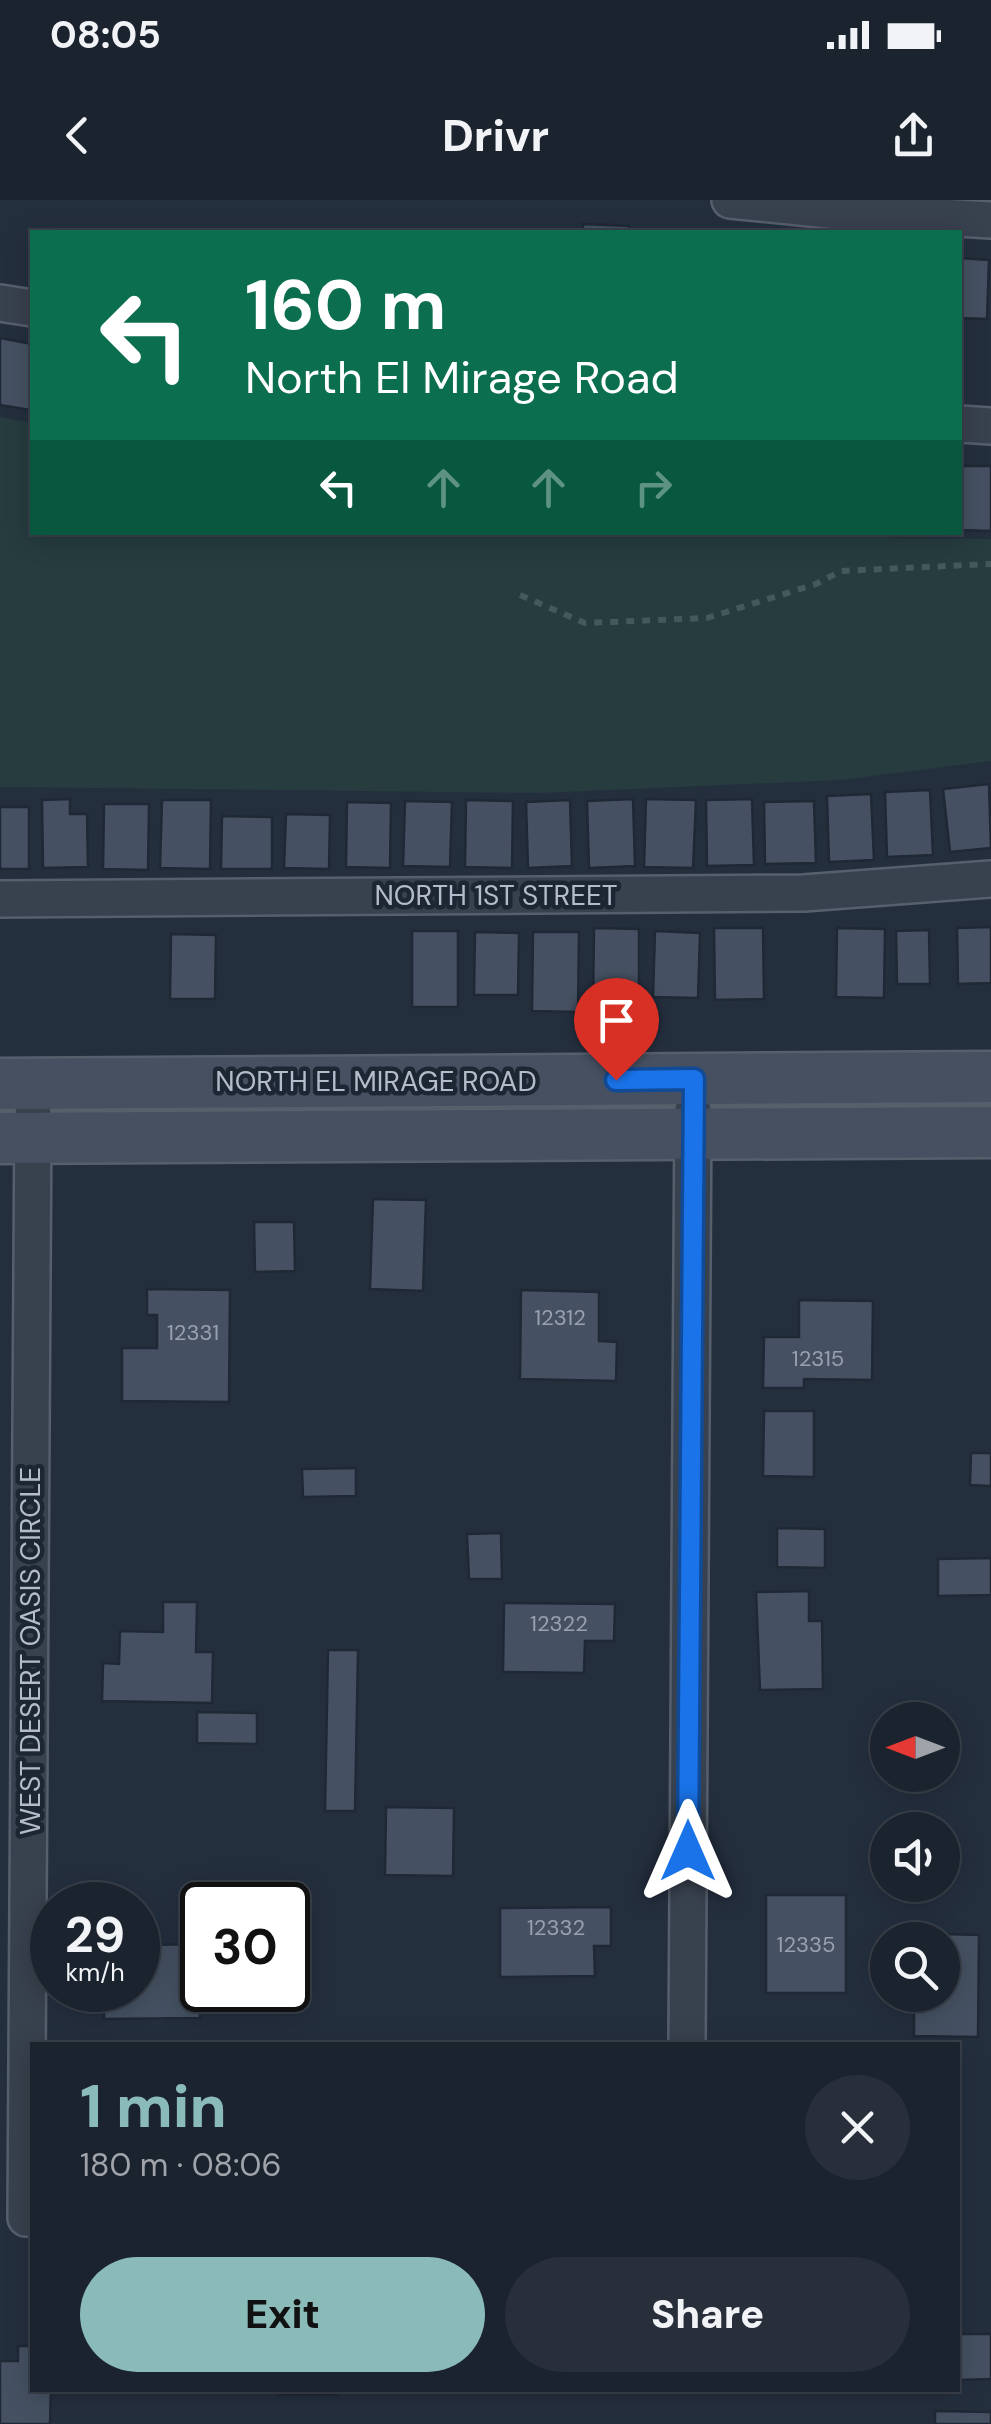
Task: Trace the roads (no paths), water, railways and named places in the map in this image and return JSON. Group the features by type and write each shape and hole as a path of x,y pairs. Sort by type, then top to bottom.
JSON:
{"main road":[{"name":"NORTH EL MIRAGE ROAD","path":"16,1084 991,1077"},
{"name":"NORTH EL MIRAGE ROAD","path":"16,1138 991,1132"}],"street":[{"path":"730,200 991,220"},
{"path":"0,302 30,308"},
{"path":"962,424 991,426"},
{"name":"NORTH 1ST STREET","path":"0,899 804,893 991,879"},
{"path":"688,2042 694,1079"},
{"name":"WEST DESERT OASIS CIRCLE","path":"16,1084 26,2218"}]}
